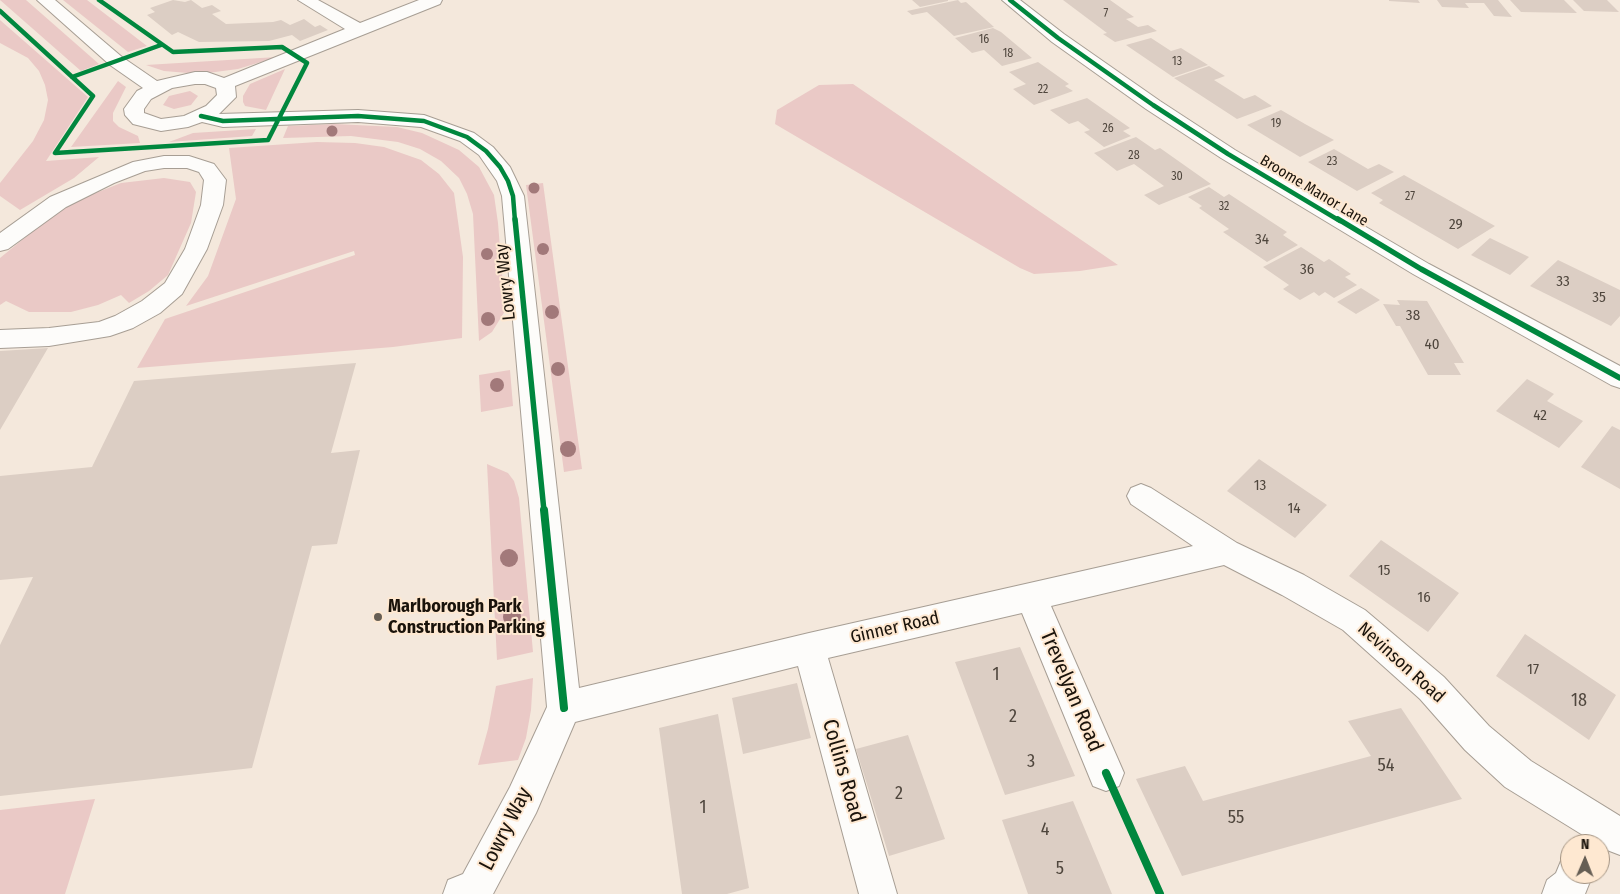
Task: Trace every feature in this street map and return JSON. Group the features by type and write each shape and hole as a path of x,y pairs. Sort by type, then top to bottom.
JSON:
{"street":[{"path":"45,0 116,61 155,88"},
{"path":"306,0 359,30"},
{"path":"140,166 161,125 140,120 135,115 134,109 137,102 155,88 195,78 207,78 224,84 434,0"},
{"name":"Broome Manor Lane","path":"1010,0 1058,38 1153,105 1228,154 1421,269 1620,378"},
{"name":"Lowry Way","path":"161,125 201,116 222,104 227,90 224,84"},
{"name":"Lowry Way","path":"201,116 223,121 358,116 424,121 467,137 486,151 500,167 508,181 513,196 564,708 523,800 472,892"},
{"path":"0,244 58,202 140,166 189,162 207,168 215,180 212,205 196,249 174,288 151,307 124,322 101,330 50,337 0,338"},
{"name":"Nevinson Road","path":"1141,496 1226,552 1293,585 1354,620 1392,651 1432,688 1477,738 1518,774 1600,834"},
{"name":"Ginner Road","path":"564,708 809,648 1226,552"},
{"name":"Trevelyan Road","path":"1031,597 1106,773"},
{"name":"Collins Road","path":"809,648 878,894"},
{"path":"1561,894 1570,884"}],"shaded area":[{"path":"0,0 26,0 99,64 81,71"},
{"path":"63,0 87,0 147,46 128,52"},
{"path":"0,20 88,97 46,161 99,157 74,178 20,210 0,196 0,183 33,141 44,120 48,100 45,85 39,71 28,58 0,43"},
{"path":"277,57 238,69 200,74 164,71 146,65"},
{"path":"285,69 266,110 245,106 243,96 250,84"},
{"path":"118,81 126,87 113,113 113,121 119,127 138,136 140,143 71,147"},
{"path":"853,84 1118,265 1080,271 1034,274 1020,268 775,124 777,110 819,85"},
{"path":"190,91 198,96 191,105 174,109 163,105 169,96"},
{"path":"335,124 397,127 422,133 459,150 479,167 494,195 505,311 492,332 479,341 473,214 467,194 459,178 441,161 420,149 398,142 351,136 283,138 288,126"},
{"path":"256,129 252,136 169,142 193,133"},
{"path":"317,142 355,143 384,147 421,160 439,174 454,193 463,257 462,338 393,347 137,368 165,319 355,255 354,251 186,306 208,276 236,199 229,148"},
{"path":"164,178 190,182 196,192 191,223 168,275 149,291 129,303 121,295 98,305 71,312 29,312 6,301 0,305 0,258 50,217 83,198 121,183"},
{"path":"543,183 582,469 564,472 526,185"},
{"path":"510,370 513,406 481,412 479,375"},
{"path":"487,464 508,473 514,481 519,498 533,652 497,660"},
{"path":"533,678 531,710 526,738 518,760 478,765 488,729 496,686"},
{"path":"95,799 65,894 0,894 0,810"}],"building":[{"path":"173,0 185,2 191,0 202,8 212,5 221,11 212,14 226,24 281,20 290,25 304,19 315,27 320,25 328,30 300,41 292,35 269,41 199,42 178,32 172,35 147,15 155,12 150,8"},
{"path":"912,0 948,0 948,1 920,7"},
{"path":"958,0 961,3 966,2 994,27 954,36 927,12 912,15 907,11"},
{"path":"1063,0 1110,0 1134,17 1126,19 1138,27 1148,25 1157,31 1115,42 1103,34 1107,33"},
{"path":"1418,0 1420,3 1389,1"},
{"path":"1437,0 1498,0 1512,17 1494,16 1484,3 1465,3 1469,8 1442,7"},
{"path":"1510,0 1564,0 1577,13 1521,12"},
{"path":"1573,0 1607,0 1619,12 1584,11"},
{"path":"993,28 1001,32 1032,58 1002,66 984,50 972,53 955,38"},
{"path":"1151,38 1171,51 1181,48 1208,65 1173,77 1126,45"},
{"path":"1038,62 1069,84 1065,86 1073,91 1034,105 1013,89 1026,84 1009,72"},
{"path":"1209,66 1225,76 1214,80 1244,99 1255,95 1272,106 1237,119 1174,78"},
{"path":"1087,98 1130,128 1123,131 1131,136 1104,147 1084,132 1090,130 1078,121 1069,124 1050,110"},
{"path":"1281,110 1334,140 1300,157 1247,125"},
{"path":"1136,137 1155,150 1160,148 1211,184 1159,205 1144,195 1164,186 1134,164 1117,171 1094,153"},
{"path":"1334,149 1368,169 1379,164 1394,172 1357,191 1308,162"},
{"path":"1404,175 1495,226 1458,249 1379,203 1383,200 1371,193"},
{"path":"1209,187 1224,197 1229,194 1287,232 1283,235 1298,245 1267,262 1223,232 1229,229 1199,208 1202,206 1188,197"},
{"path":"1490,238 1529,257 1510,275 1471,255"},
{"path":"1301,247 1324,262 1329,259 1351,274 1345,277 1357,285 1334,298 1325,292 1319,296 1314,292 1300,300 1283,289 1289,285 1263,267"},
{"path":"1558,260 1620,290 1620,316 1611,326 1530,286"},
{"path":"1361,288 1380,300 1356,314 1337,302"},
{"path":"1397,300 1427,301 1464,363 1454,363 1461,375 1428,375 1400,326 1396,326 1383,304 1400,305"},
{"path":"48,348 0,430 0,351"},
{"path":"356,363 331,453 360,450 337,544 312,546 252,768 0,796 0,645 33,577 0,580 0,476 92,467 134,381"},
{"path":"1527,379 1554,394 1547,401 1583,421 1559,448 1496,411"},
{"path":"1612,426 1620,430 1620,489 1581,467"},
{"path":"1259,459 1327,505 1295,538 1227,491"},
{"path":"1381,540 1459,593 1428,632 1349,576"},
{"path":"1525,634 1616,695 1589,740 1496,676"},
{"path":"1020,647 1075,776 1005,795 955,662"},
{"path":"797,683 811,738 743,754 732,698"},
{"path":"1401,708 1462,799 1182,876 1136,779 1185,766 1203,801 1371,756 1348,721"},
{"path":"718,714 749,888 727,894 682,894 659,728"},
{"path":"908,735 945,839 889,856 856,749"},
{"path":"1073,801 1112,894 1028,894 1002,820"}],"cycle path":[{"path":"0,11 93,96 55,153 268,140 307,63 282,47 173,52 99,0"},
{"path":"1010,0 1058,38 1153,105 1228,154 1421,269 1620,378"},
{"path":"72,77 161,45"},
{"path":"201,116 223,121 358,116 424,121 467,137 486,151 500,167 508,181 513,196 564,708"},
{"path":"1106,773 1160,894"}],"place":[{"name":"Marlborough Park Construction Parking","path":"378,617"}]}
